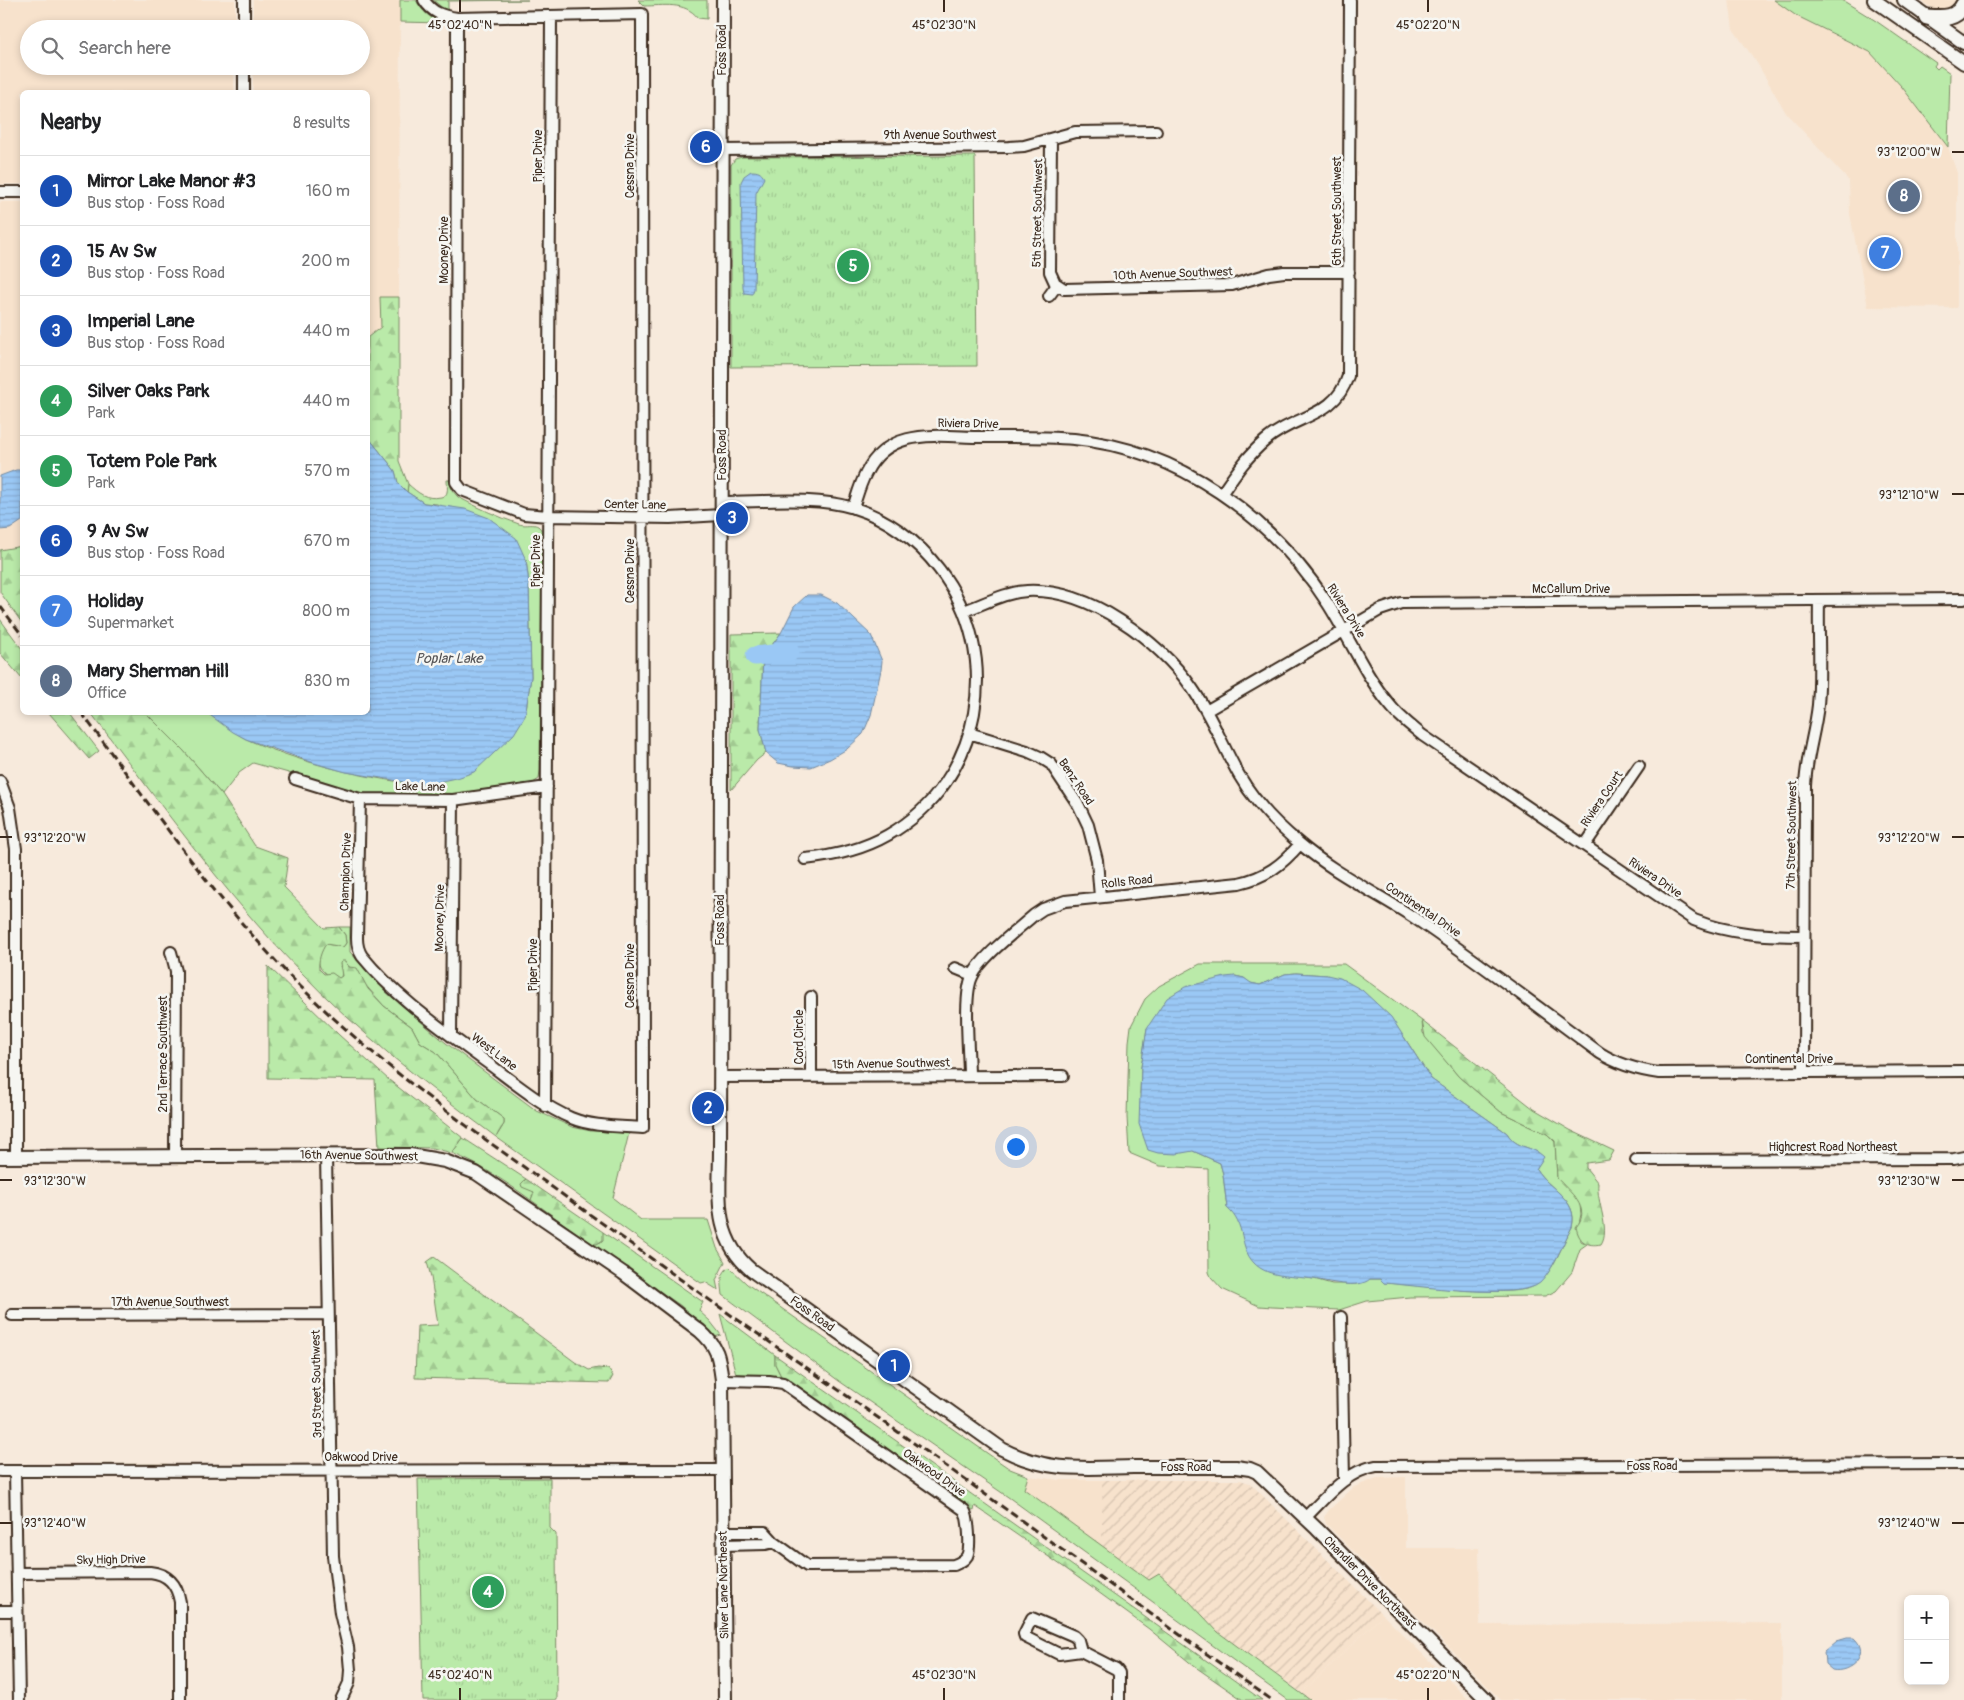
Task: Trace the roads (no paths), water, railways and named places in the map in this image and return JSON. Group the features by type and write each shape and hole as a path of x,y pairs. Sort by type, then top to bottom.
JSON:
{"main road":[{"path":"1927,17 1945,18 1960,11 1964,4"}],"street":[{"path":"244,0 244,20"},
{"path":"424,0 433,11 443,16 457,18 551,16"},
{"name":"Foss Road","path":"722,0 720,1078 722,1222 728,1243 737,1257 751,1270 1002,1449 1024,1460 1065,1468 1236,1466 1250,1469"},
{"name":"6th Street Southwest","path":"1222,493 1248,457 1267,439 1291,423 1331,404 1339,396 1348,376 1350,0"},
{"path":"1874,0 1964,63"},
{"path":"1904,0 1964,43"},
{"name":"Cessna Drive","path":"551,16 642,14 642,1128"},
{"name":"Piper Drive","path":"545,1106 551,16"},
{"name":"Mooney Drive","path":"456,482 457,18"},
{"path":"244,75 244,90"},
{"name":"9th Avenue Southwest","path":"722,150 1009,147 1024,146 1075,132 1156,131"},
{"name":"5th Street Southwest","path":"1052,139 1050,272 1057,285"},
{"path":"0,192 20,192"},
{"name":"10th Avenue Southwest","path":"1057,285 1068,290 1217,286 1232,285 1269,274 1284,272 1349,272"},
{"path":"1049,296 1057,285"},
{"name":"Riviera Drive","path":"853,508 866,471 876,457 892,444 918,436 1074,439 1120,448 1165,464 1222,493 1247,512 1286,550 1308,576 1389,705 1405,722 1700,922 1721,930 1743,933 1804,936"},
{"name":"Center Lane","path":"456,482 462,490 524,514 670,518 721,515"},
{"path":"722,502 796,501 853,508 899,530 933,560 947,579 964,611 974,645 977,664 976,702 969,733 960,757 949,777 935,795 904,824 871,843 850,851 805,859"},
{"name":"Continental Drive","path":"964,611 1010,594 1025,591 1042,591 1057,594 1096,608 1139,633 1159,650 1192,688 1206,710 1240,778 1278,824 1300,844 1426,926 1600,1053 1624,1065 1660,1073 1964,1071"},
{"name":"McCallum Drive","path":"1206,710 1385,608 1401,603 1964,599"},
{"name":"7th Street Southwest","path":"1804,1072 1805,786 1808,752 1816,722 1818,703 1819,600"},
{"name":"Benz Road","path":"969,733 1028,751 1051,764 1079,806 1088,825 1097,860 1100,897"},
{"name":"Riviera Court","path":"1585,845 1639,766"},
{"name":"Lake Lane","path":"295,779 360,799 453,800 547,787"},
{"path":"0,782 10,808 16,850 16,1156"},
{"name":"Champion Drive","path":"358,946 360,799"},
{"name":"Mooney Drive","path":"451,1036 453,800"},
{"name":"Rolls Road","path":"972,975 983,961 1034,915 1044,909 1065,901 1254,880 1278,867 1300,844"},
{"name":"West Lane","path":"358,946 361,954 397,991 451,1036 545,1106 573,1119 589,1123 642,1128"},
{"name":"2nd Terrace Southwest","path":"171,952 176,971 175,1156"},
{"path":"954,968 972,975 968,996 969,1076"},
{"name":"Cord Circle","path":"811,997 811,1077"},
{"name":"15th Avenue Southwest","path":"720,1078 1063,1076"},
{"name":"3rd Street Southwest","path":"326,1154 334,1579 348,1647 350,1670 349,1683 341,1700"},
{"name":"16th Avenue Southwest","path":"0,1156 410,1155 445,1160 476,1173 623,1273 712,1342 719,1357 722,1380 722,1470"},
{"name":"Highcrest Road Northeast","path":"1636,1160 1954,1159 1964,1157"},
{"name":"17th Avenue Southwest","path":"12,1315 328,1314"},
{"path":"1341,1317 1344,1480"},
{"name":"Oakwood Drive","path":"722,1380 783,1383 964,1510 968,1515 967,1556 962,1562 954,1565 807,1566 774,1542 766,1544 723,1538"},
{"name":"Foss Road","path":"1305,1518 1344,1480 1358,1471 1376,1466 1964,1464"},
{"name":"Chandler Drive Northeast","path":"1250,1469 1263,1477 1487,1700"},
{"name":"Oakwood Drive","path":"0,1471 722,1470"},
{"name":"Silver Lane Northeast","path":"722,1470 725,1700"},
{"path":"15,1471 19,1700"},
{"name":"Sky High Drive","path":"17,1574 150,1572 166,1576 176,1587 180,1602 180,1700"},
{"path":"0,1611 17,1611"},
{"path":"1081,1651 1078,1640 1074,1636 1032,1618 1024,1634 1025,1637 1059,1654 1081,1651 1116,1669 1119,1673 1119,1700"}],"water":[{"path":"751,171 759,172 764,178 756,193 754,289 752,294 744,293 743,288 741,182 744,176"},
{"name":"Poplar Lake","path":"370,440 395,471 398,483 407,492 424,503 465,509 489,518 516,538 526,560 529,584 531,677 525,716 514,734 474,772 433,783 416,784 346,772 314,763 246,739 210,715 370,715"},
{"path":"20,470 20,522 10,529 0,530 0,476"},
{"path":"807,595 821,595 837,603 871,635 882,661 871,715 863,734 847,749 811,767 778,763 766,753 760,729 763,657 781,633 794,607"},
{"path":"1285,974 1327,975 1340,978 1362,990 1391,1017 1431,1079 1507,1133 1515,1142 1544,1157 1536,1169 1567,1202 1573,1217 1572,1227 1557,1257 1549,1272 1540,1283 1528,1288 1511,1291 1489,1291 1441,1289 1384,1283 1380,1279 1370,1279 1358,1284 1342,1284 1274,1274 1254,1263 1246,1250 1237,1221 1227,1208 1220,1163 1193,1151 1176,1154 1158,1153 1148,1150 1139,1124 1141,1067 1147,1028 1167,998 1185,987 1225,977 1235,976 1244,978 1251,983 1260,985"},
{"path":"1854,1638 1859,1644 1861,1650 1859,1656 1851,1666 1845,1669 1832,1670 1825,1664 1824,1652 1837,1641"}],"waterway":[{"path":"764,655 755,656 790,652"}],"railway":[{"path":"0,606 20,632"},
{"path":"83,715 159,819 241,923 301,987 388,1065 513,1159 1272,1700"}],"place":[{"name":"9 Av Sw","path":"706,147"},
{"name":"Mary Sherman Hill","path":"1904,196"},
{"name":"Holiday","path":"1885,253"},
{"name":"Totem Pole Park","path":"853,266"},
{"name":"Imperial Lane","path":"732,518"},
{"name":"15 Av Sw","path":"708,1108"},
{"name":"Mirror Lake Manor #3","path":"894,1366"},
{"name":"Silver Oaks Park","path":"488,1592"}]}
